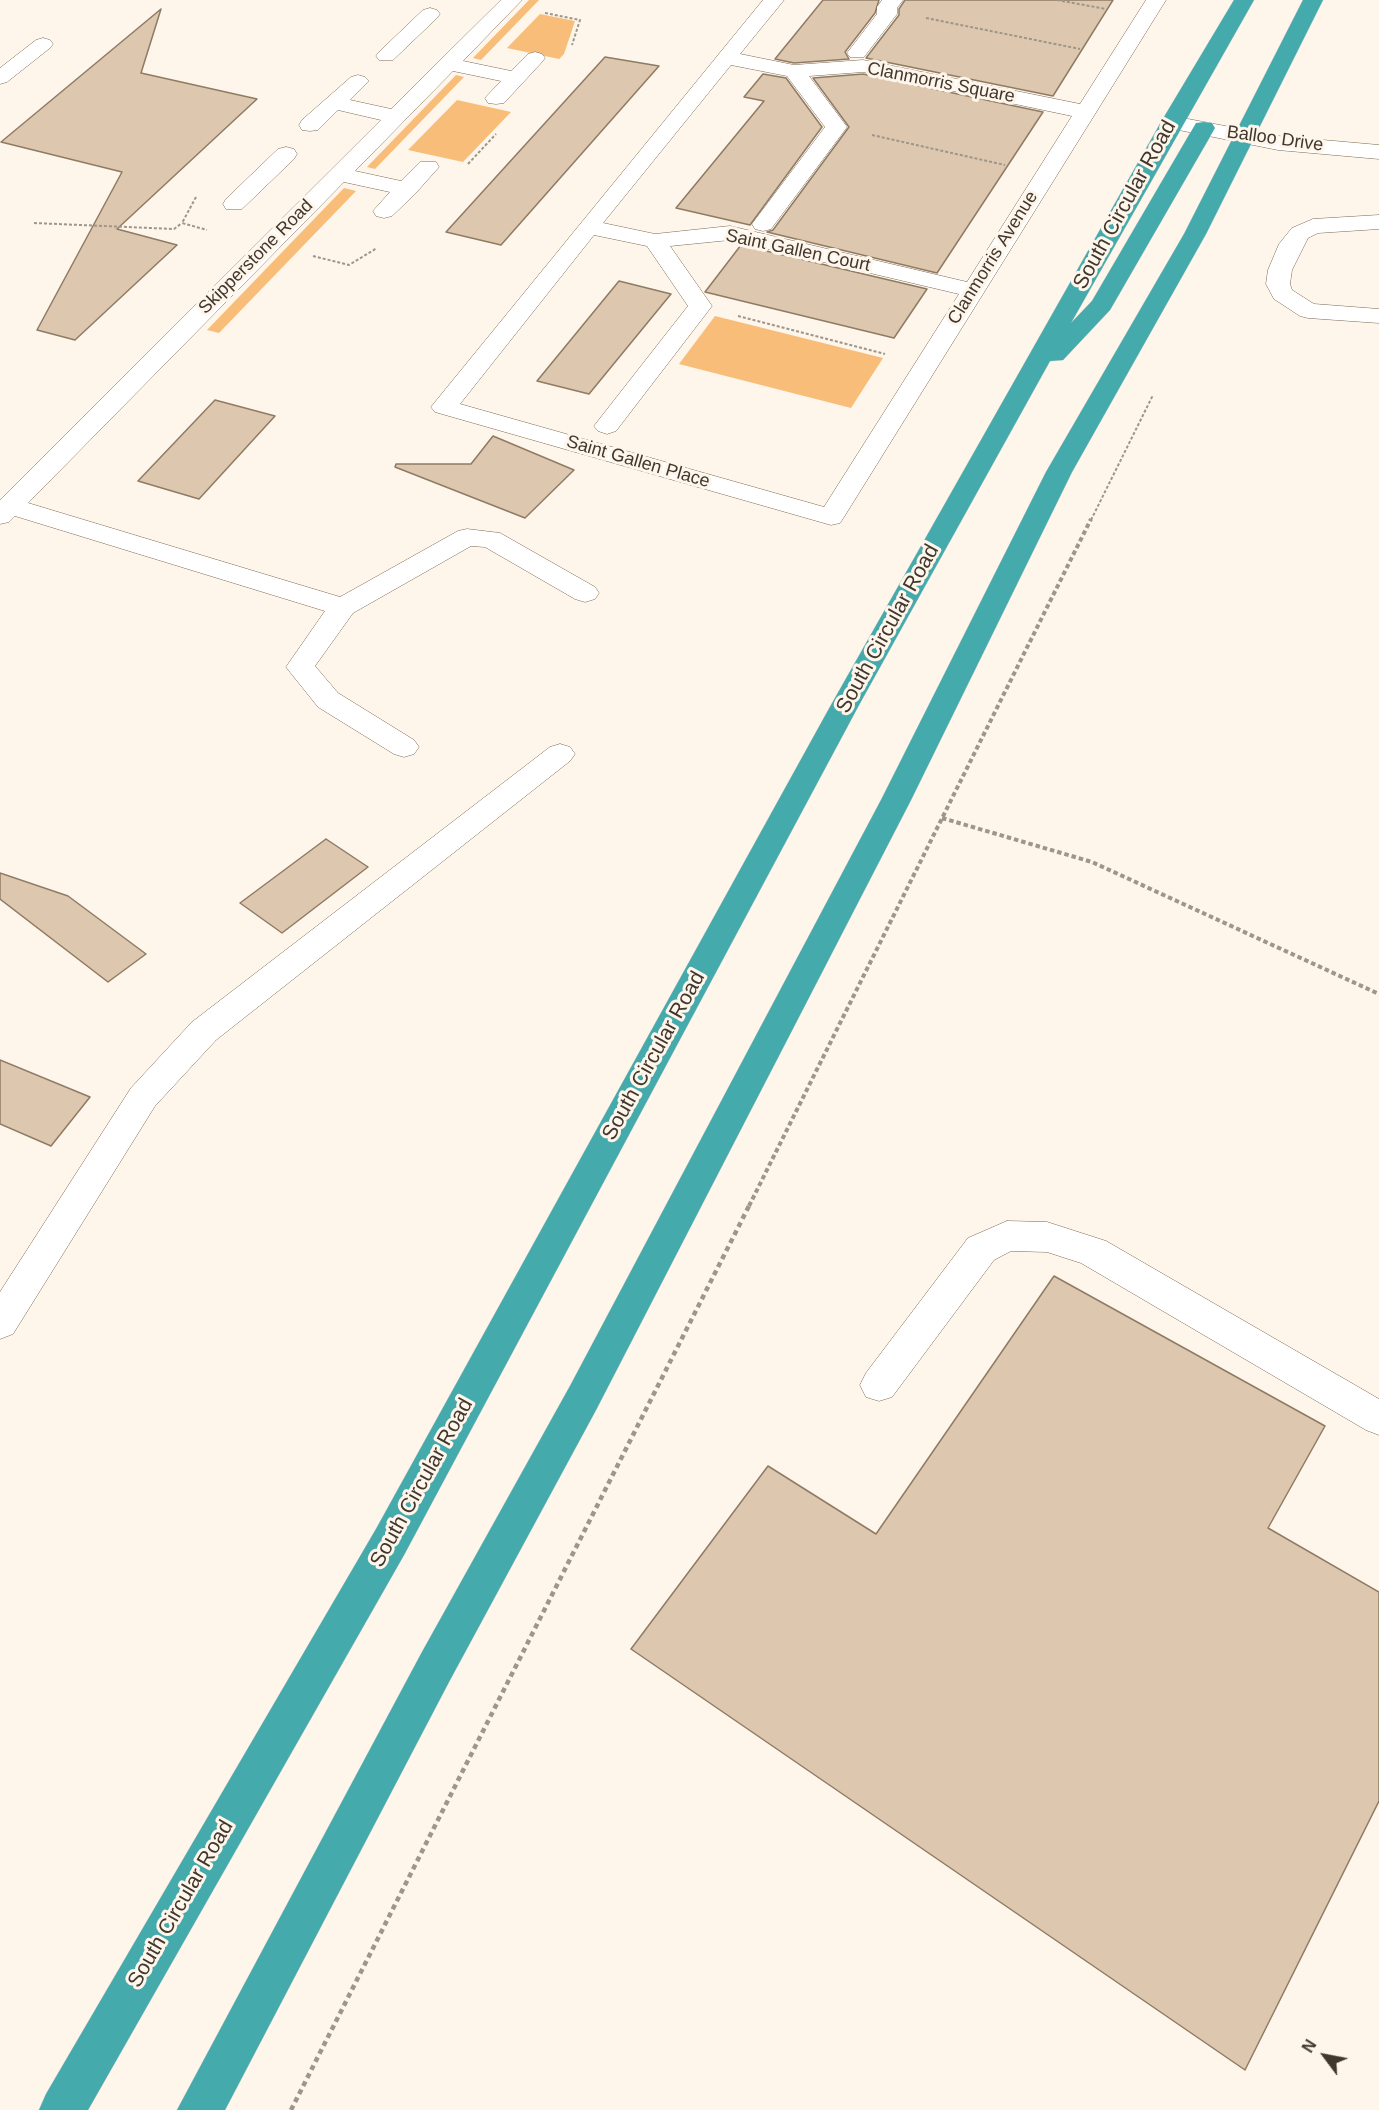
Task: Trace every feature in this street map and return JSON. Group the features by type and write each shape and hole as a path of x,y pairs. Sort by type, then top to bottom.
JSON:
{"highway":[{"name":"South Circular Road","path":"62,2110 390,1542 839,716 1172,122 1244,0"},
{"path":"200,2110 436,1666 605,1356 896,800 1059,472 1195,234 1313,0"},
{"path":"1025,384 1102,306 1204,128"}],"street":[{"name":"Skipperstone Road","path":"5,511 291,185 340,174 396,117 449,49 512,0"},
{"path":"588,226 774,0"},
{"path":"857,52 887,14 887,7 893,0"},
{"name":"Clanmorris Avenue","path":"831,517 1150,8"},
{"path":"386,56 430,14"},
{"path":"408,36 449,49 516,78"},
{"path":"0,78 43,44"},
{"path":"496,98 535,58"},
{"name":"Clanmorris Square","path":"726,58 794,71 863,66 1085,112"},
{"path":"763,225 836,127 794,71"},
{"path":"310,125 358,81"},
{"path":"334,103 396,117"},
{"name":"Balloo Drive","path":"1172,122 1278,143 1379,152"},
{"path":"234,204 291,185 286,154"},
{"path":"384,211 428,166"},
{"path":"340,174 407,189"},
{"path":"1379,222 1313,226 1300,233 1291,244 1280,270 1278,284 1282,294 1308,311 1379,316"},
{"name":"Saint Gallen Court","path":"588,226 655,241 730,233 973,290"},
{"name":"Saint Gallen Place","path":"588,226 444,407 831,517"},
{"path":"607,426 699,306 655,241"},
{"path":"5,511 343,607"},
{"path":"404,747 328,700 300,667 326,627 343,607 467,537 492,539 585,593"},
{"path":"0,1323 143,1097 204,1031 560,754"},
{"path":"879,1385 981,1249 1007,1236 1047,1238 1093,1252 1379,1418"}],"path":[{"path":"1057,0 1150,8"},
{"path":"917,16 1120,57"},
{"path":"836,127 1046,174"},
{"path":"34,223 174,229 182,223"},
{"path":"699,306 926,365"},
{"path":"291,2110 1155,392"},
{"path":"942,818 1092,862 1379,994"}],"shaded area":[{"path":"529,0 539,0 481,60 473,58"},
{"path":"540,14 575,21 564,54 559,59 507,48"},
{"path":"456,75 464,77 375,169 367,167"},
{"path":"457,100 511,112 463,162 408,150"},
{"path":"344,188 356,191 219,333 207,330"},
{"path":"715,316 883,358 851,408 679,364"}],"building":[{"path":"823,0 879,0 875,13 845,52 849,59 794,63 775,59"},
{"path":"905,0 1113,0 1053,96 866,58 899,15 899,9"},
{"path":"161,9 141,73 257,99 117,229 177,245 75,340 37,330 122,172 1,142"},
{"path":"605,57 659,66 501,245 446,232"},
{"path":"763,74 786,78 822,127 750,225 676,208 764,101 744,97"},
{"path":"863,74 1043,112 937,273 767,232 773,230 849,127 813,78"},
{"path":"741,245 927,289 894,338 705,292"},
{"path":"619,281 671,294 589,394 537,381"},
{"path":"215,400 275,416 199,499 138,481"},
{"path":"493,436 574,470 525,518 395,467 396,464 471,464"},
{"path":"326,839 368,867 282,933 240,903"},
{"path":"0,873 68,896 146,954 108,982 0,899"},
{"path":"0,1060 90,1097 51,1146 0,1124"},
{"path":"1054,1276 1325,1426 1268,1528 1379,1592 1379,1801 1245,2070 631,1649 768,1466 876,1534"}]}
